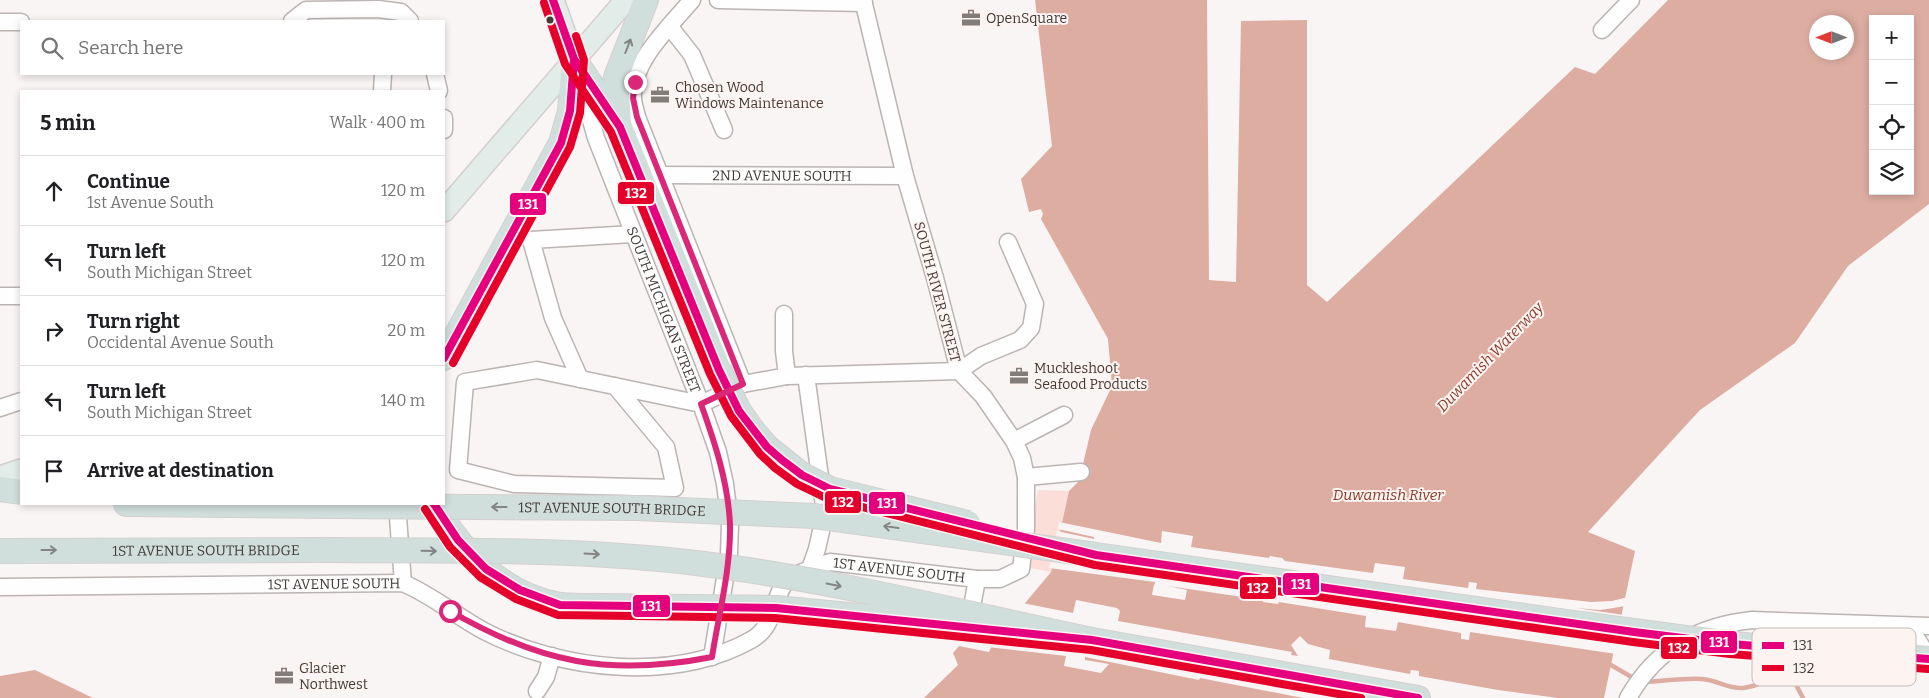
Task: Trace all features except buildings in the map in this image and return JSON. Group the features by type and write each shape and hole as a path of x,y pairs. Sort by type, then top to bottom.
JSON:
{"highway":[{"path":"620,128 616,77 646,0"},
{"path":"574,59 620,128 719,370 739,411 767,447 802,476 830,488 862,498 1096,555"},
{"path":"445,356 561,143 570,110 574,59"},
{"path":"0,489 20,492"},
{"name":"1ST AVENUE SOUTH BRIDGE","path":"231,505 636,508 814,516 1634,632 1752,645"},
{"path":"435,505 446,526 463,547 488,571 506,584 536,598 560,604 776,608 1092,640"},
{"name":"1ST AVENUE SOUTH BRIDGE","path":"0,550 551,552 698,563 829,584 1092,640 1418,698"},
{"name":"1ST AVENUE SOUTH BRIDGE","path":"1916,657 1929,658"}],"main road":[{"name":"SOUTH MICHIGAN STREET","path":"553,0 574,59"},
{"path":"445,210 626,0"},
{"path":"0,477 20,470"}],"street":[{"path":"692,0 648,53 639,69 633,98 637,117 743,384"},
{"path":"718,0 864,2"},
{"path":"1602,30 1631,0"},
{"name":"SOUTH RIVER STREET","path":"864,2 905,176 935,278 959,371 983,396 1014,441 1022,458 1026,478 1026,529 1021,569"},
{"path":"293,20 306,10 378,9 401,12 409,20"},
{"path":"0,22 20,22"},
{"path":"670,27 692,55 724,130"},
{"name":"SOUTH MICHIGAN STREET","path":"574,59 596,138 701,404 722,468 730,524 729,554 712,657"},
{"path":"382,75 382,90"},
{"path":"435,75 439,90"},
{"name":"2ND AVENUE SOUTH","path":"661,175 905,176"},
{"path":"580,379 553,318 531,240 633,234"},
{"path":"615,386 666,447 675,488 514,484 458,470 465,382 537,370 615,386 701,404 743,384 787,376 959,371 981,356 1020,340 1031,328 1035,304 1008,242"},
{"path":"0,296 20,296"},
{"path":"784,314 784,351 787,376"},
{"path":"806,375 825,513 817,549 810,569"},
{"path":"0,408 20,401"},
{"path":"1014,441 1064,415"},
{"path":"1026,478 1081,472"},
{"path":"396,505 403,582"},
{"name":"1ST AVENUE SOUTH","path":"0,587 403,582 422,590 450,611 485,631 518,646 552,656 587,663 622,666 668,664 712,657 752,640 762,632 769,622 779,595 787,581 810,569 830,562 976,579 1000,579 1021,569"},
{"path":"972,607 976,579"},
{"path":"1628,698 1646,670 1669,649 1684,640 1718,626 1752,620 1929,626"},
{"path":"1916,638 1929,658"},
{"path":"537,691 546,677 552,656"}],"shaded area":[{"path":"1038,490 1069,491 1051,572 1025,567"}],"water":[{"name":"Duwamish River","path":"1035,0 1207,0 1209,280 1236,282 1241,21 1307,20 1307,285 1327,302 1575,67 1595,74 1668,0 1929,0 1929,204 1848,266 1795,343 1700,410 1588,532 1635,551 1604,698 924,698 958,665 953,653 959,646 989,652 995,639 1051,572 1069,491 1079,481 1091,430 1112,386 1108,339 1041,219 1043,214 1041,209 1029,212 1021,179 1052,146"},
{"path":"35,670 93,698 0,698 0,676"}],"pier":[{"path":"1059,522 1161,543 1162,531 1193,536 1191,547 1269,558 1270,556 1282,558 1285,561 1373,573 1375,563 1405,567 1403,579 1468,588 1469,582 1477,583 1476,589 1591,602 1612,601 1628,597 1626,606 1600,610 1576,608 1624,615 1616,654 1470,632 1469,640 1461,639 1461,633 1398,622 1396,631 1365,627 1366,616 1279,602 1278,604 1263,602 1263,600 1168,586 1187,590 1185,600 1152,595 1155,582 1049,568 1057,531 1094,539 1094,537 1058,529"},
{"path":"1076,600 1117,608 1120,611 1118,621 1292,652 1291,655 1298,656 1291,645 1300,636 1308,644 1330,650 1329,659 1410,674 1411,670 1419,671 1419,676 1558,698 1303,698 1200,678 1199,680 1085,657 1085,660 1109,664 1101,673 1064,666 1066,656 988,647 993,637 1022,603 1073,613"}],"waterway":[{"path":"1611,665 1635,679"},
{"path":"1645,682 1702,679 1732,687 1743,688 1754,686"},
{"path":"1797,686 1803,698"}],"transit line":[{"name":"131","path":"553,0 574,59 620,127 719,370 739,411 767,447 802,475 830,489 1096,555 1634,632 1752,646"},
{"name":"132","path":"544,3 565,64 611,132 710,374 731,416 760,454 797,484 826,498 1095,565 1633,642 1752,656"},
{"name":"132","path":"453,363 570,147 580,113 584,60 576,36"},
{"name":"131","path":"445,356 561,143 570,111 574,59 567,39"},
{"name":"131","path":"435,505 458,540 486,569 520,590 560,605 776,608 1092,640 1418,698"},
{"name":"132","path":"425,509 450,547 480,577 516,599 558,615 775,618 1091,650 1361,698"},
{"name":"131","path":"1916,658 1929,659"},
{"name":"132","path":"1916,668 1928,669"}],"place":[{"name":"OpenSquare","path":"971,18"},
{"name":"Chosen Wood Windows Maintenance","path":"660,95"},
{"name":"Muckleshoot Seafood Products","path":"1019,376"},
{"name":"Glacier Northwest","path":"284,676"}],"route":[{"path":"450,611 485,631 518,646 552,656 587,663 652,666 712,657 729,554 730,524 725,484 718,452 701,404 743,384 637,117 633,98 635,82"}],"water label":[{"name":"Duwamish Waterway","path":"1490,357"}]}
